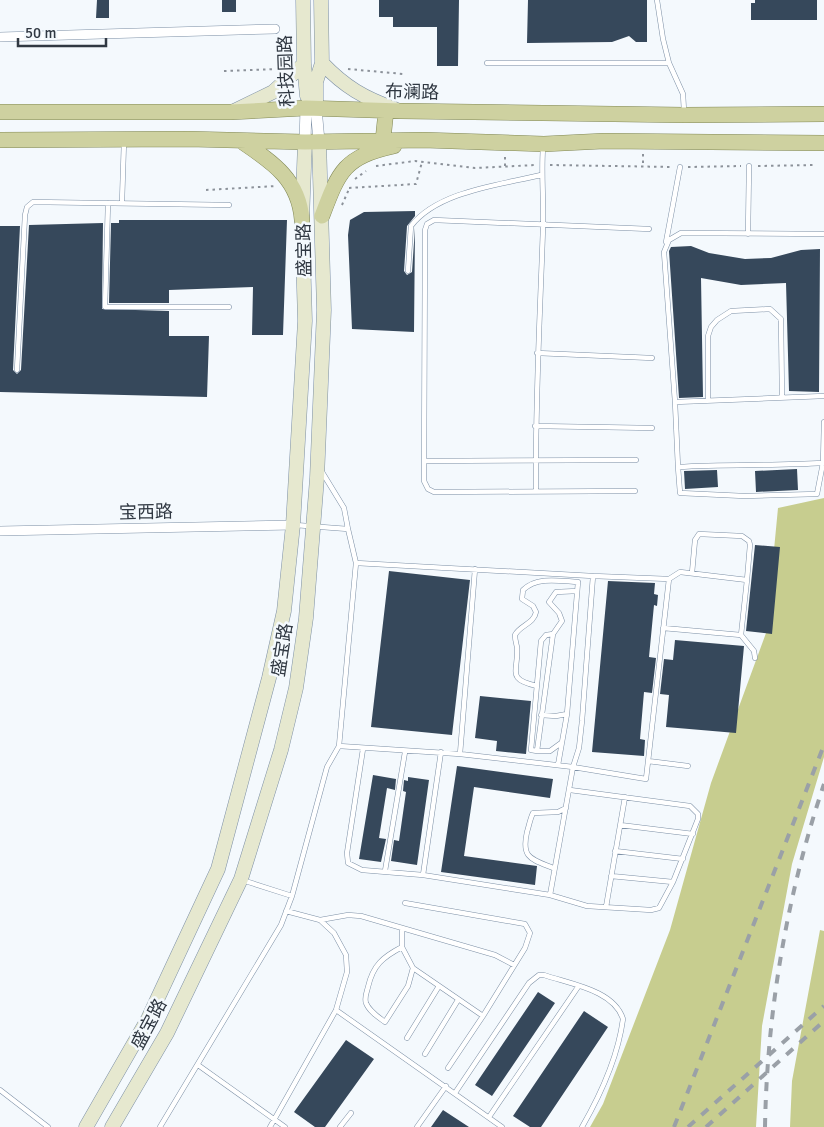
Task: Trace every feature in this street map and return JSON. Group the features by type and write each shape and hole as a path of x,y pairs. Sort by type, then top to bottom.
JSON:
{"main road":[{"name":"科技园路","path":"303,0 304,64 311,108"},
{"name":"科技园路","path":"311,108 322,63 320,0"},
{"path":"322,63 338,79 367,99 393,111 383,140"},
{"path":"231,112 273,92 304,64"},
{"name":"布澜路","path":"0,112 231,112 311,108 685,115 824,114"},
{"path":"0,140 423,140 544,144 604,141 824,143"},
{"path":"241,140 287,177 301,205 302,220"},
{"path":"322,216 339,174 349,164 373,151 423,140"},
{"name":"盛宝路","path":"112,1127 167,1033 241,879 281,750 296,688 306,618 318,460 324,310 322,216 312,141"},
{"name":"盛宝路","path":"86,1127 148,1019 218,869 269,678 284,611 293,525 305,321 302,220 312,141"}],"street":[{"path":"0,37 275,29"},
{"name":"科技园路","path":"311,108 312,141"},
{"name":"宝西路","path":"0,531 293,525"}],"lane":[{"path":"658,0 663,39 669,64 683,94 685,115"},
{"path":"487,62 669,64"},
{"path":"122,202 124,140"},
{"path":"536,491 535,426 543,226 541,175 544,144"},
{"path":"748,234 749,166"},
{"path":"680,167 664,252 680,493 744,496 817,494 823,463 824,422"},
{"path":"408,271 411,226 421,215 452,197 541,175"},
{"path":"17,370 25,215 27,207 33,202 229,205"},
{"path":"108,202 105,307 229,307"},
{"path":"635,491 434,492 426,486 424,460 425,230 427,224 434,220 649,229"},
{"path":"665,245 669,240 680,234 824,234"},
{"path":"708,400 708,336 711,327 724,315 739,310 770,310 781,318 782,397"},
{"path":"537,353 652,358"},
{"path":"675,402 824,396"},
{"path":"535,426 652,428"},
{"path":"160,1127 281,925 292,896 327,767 339,746 356,563 344,508 329,486 318,460"},
{"path":"424,460 636,460"},
{"path":"678,467 716,465 780,466 823,463"},
{"path":"293,525 348,529"},
{"path":"692,573 695,540 699,534 742,536 749,541 741,635 754,651 755,658"},
{"path":"356,563 668,579 680,572 747,580"},
{"path":"460,754 475,569"},
{"path":"550,895 553,868 570,790 573,767 579,748 593,576"},
{"path":"339,746 405,752 460,754 573,767 646,780 668,579"},
{"path":"537,686 522,682 517,679 514,673 517,646 515,635 535,617 536,612 533,606 522,599 523,590 535,582 546,580 578,582 567,714 558,765"},
{"path":"537,751 553,634 562,622 559,614 549,602 552,594 560,590 577,591"},
{"path":"663,628 741,635"},
{"path":"553,634 546,635 541,641 531,750 550,751 562,742"},
{"path":"541,715 556,716 567,714"},
{"path":"364,749 347,859 354,867 362,870 423,875 527,893 550,895 587,906 655,909 664,902 683,859 698,819 695,808 570,790"},
{"path":"385,871 405,752"},
{"path":"423,875 441,752"},
{"path":"648,761 688,766"},
{"path":"606,907 625,797"},
{"path":"553,868 534,860 526,854 524,847 533,813 558,812 566,808"},
{"path":"620,824 692,834"},
{"path":"615,851 683,859"},
{"path":"611,876 673,882"},
{"path":"241,879 292,896"},
{"path":"406,903 525,924 530,933 525,948 448,1068"},
{"path":"286,911 320,920 355,915 495,956 514,965"},
{"path":"270,1127 336,1010 347,972 346,955 334,933 320,920"},
{"path":"402,930 402,947 413,968 483,1016"},
{"path":"402,947 379,961 374,967 365,998 366,1004 373,1014 385,1022 408,986 413,968"},
{"path":"455,1093 534,978 544,976 609,1000 620,1012 623,1019 615,1054 598,1100 582,1127"},
{"path":"407,1038 438,986"},
{"path":"489,1117 578,987"},
{"path":"425,1054 458,1000"},
{"path":"336,1010 446,1086 489,1117 496,1125 502,1127"},
{"path":"198,1065 285,1127"},
{"path":"417,1127 446,1086"},
{"path":"0,1090 48,1127"},
{"path":"340,1127 351,1113"}],"path":[{"path":"224,72 287,68"},
{"path":"340,69 403,74"},
{"path":"373,188 416,184 422,162"},
{"path":"339,212 352,181 371,167 422,162 475,168 542,165 680,167 815,164"},
{"path":"206,190 270,186"}],"green space":[{"path":"824,498 824,757 792,864 762,1026 756,1127 590,1127 603,1104 670,930 711,783 766,633 778,508"},
{"path":"820,930 824,931 824,1127 790,1127 792,1081"}],"building":[{"path":"97,0 109,0 109,18 96,18"},
{"path":"222,0 236,0 236,12 222,12"},
{"path":"379,0 459,0 458,66 437,66 437,27 393,27 393,17 379,17"},
{"path":"528,0 647,0 647,42 636,42 629,36 612,42 527,43"},
{"path":"755,0 817,0 817,20 751,20 751,3 755,3"},
{"path":"415,211 415,216 407,226 404,271 407,275 412,272 415,228 414,332 352,329 348,235 350,220 364,212"},
{"path":"119,220 287,220 283,335 252,335 253,287 169,290 169,303 109,303 111,223 119,223"},
{"path":"103,223 102,309 169,311 169,336 209,336 207,397 0,392 0,226 20,226 13,370 17,374 21,370 29,225"},
{"path":"691,246 709,253 745,259 771,258 801,250 820,249 819,392 789,391 786,283 741,285 701,278 703,397 679,398 669,251 671,247"},
{"path":"797,469 798,490 756,492 755,471"},
{"path":"717,470 718,487 685,489 684,471"},
{"path":"755,545 780,547 772,634 746,631"},
{"path":"389,571 470,580 452,735 371,727"},
{"path":"608,581 655,583 654,594 658,595 657,606 654,605 649,657 656,658 652,693 644,692 640,739 645,740 644,756 592,752"},
{"path":"675,640 744,646 736,733 666,727 669,695 660,694 664,659 673,660"},
{"path":"480,696 531,701 526,754 496,751 497,741 475,738"},
{"path":"457,766 553,779 550,798 474,787 464,856 537,866 535,885 441,872"},
{"path":"373,775 396,779 395,790 387,788 379,838 386,839 381,862 359,859"},
{"path":"408,777 429,780 417,865 391,861 394,840 399,841 406,792 403,791 404,780 408,781"},
{"path":"538,992 555,1003 492,1096 475,1085"},
{"path":"584,1011 608,1027 541,1127 530,1127 513,1116"},
{"path":"346,1040 374,1059 325,1127 315,1127 294,1112"},
{"path":"443,1110 469,1127 431,1127"}],"railway":[{"path":"674,1127 824,745"},
{"path":"765,1127 770,1040 781,953 799,868 824,784"},
{"path":"688,1127 824,1006"},
{"path":"706,1127 824,1021"}]}
